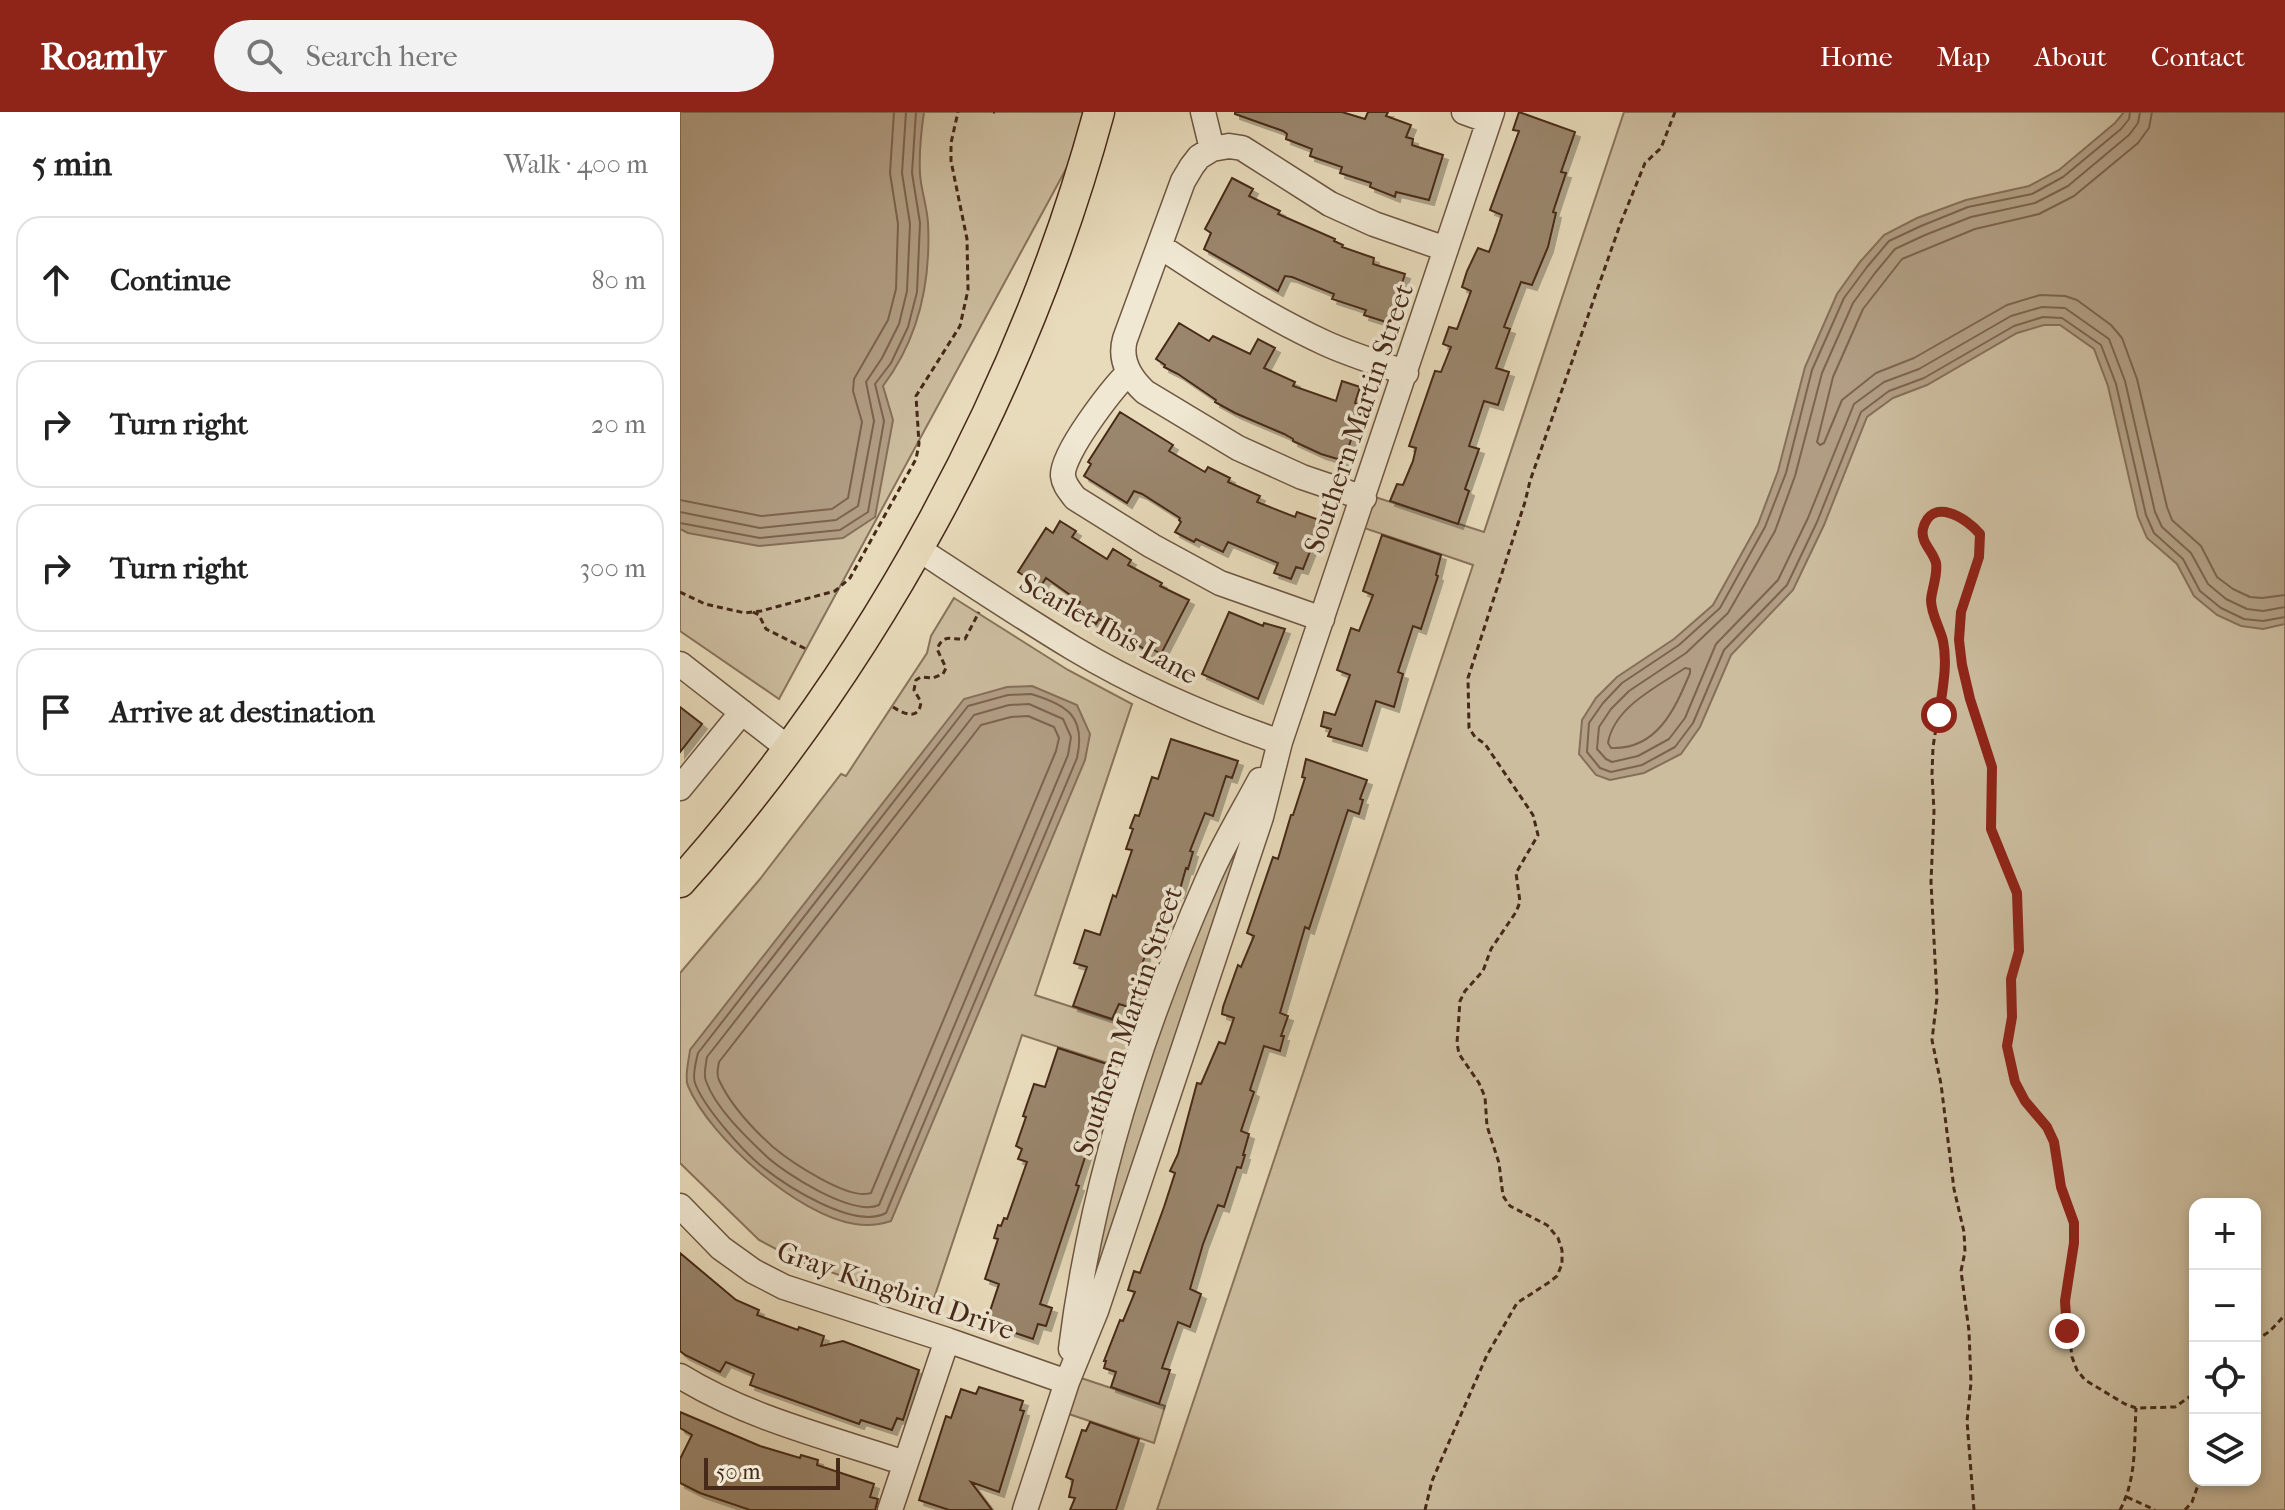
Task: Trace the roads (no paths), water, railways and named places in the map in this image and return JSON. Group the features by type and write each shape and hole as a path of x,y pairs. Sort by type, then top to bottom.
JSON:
{"main road":[{"path":"680,882 788,748 848,662 917,548 1015,356 1060,238 1099,112"}],"street":[{"path":"1203,112 1212,149"},
{"path":"1464,112 1490,116"},
{"name":"Southern Martin Street","path":"1025,1510 1067,1382 1096,1311 1261,817 1280,742 1490,116"},
{"path":"1364,498 1302,477 1238,448 1145,392 1133,381 1123,348 1183,181 1199,157 1212,149 1229,146 1242,148 1330,204 1374,224 1446,249"},
{"path":"1161,247 1216,284 1285,323 1328,344 1406,373"},
{"path":"1129,372 1109,392 1069,454 1063,477 1067,488 1075,498 1152,546 1220,583 1322,619"},
{"name":"Scarlet Ibis Lane","path":"917,548 1074,648 1147,688 1217,720 1280,742"},
{"path":"680,664 788,748"},
{"path":"680,788 742,712"},
{"name":"Southern Martin Street","path":"1067,1382 1077,1306 1092,1231 1136,1069 1210,875 1280,742"},
{"name":"Gray Kingbird Drive","path":"680,1206 721,1248 753,1271 784,1287 1067,1382"},
{"path":"890,1510 947,1340"},
{"path":"680,1376 717,1397 751,1411 905,1463"}],"water":[{"path":"680,112 924,112 920,166 928,223 925,288 906,349 883,386 893,420 875,517 843,538 759,546 680,529"},
{"path":"2124,112 2285,112 2285,624 2263,629 2241,626 2217,615 2194,596 2177,564 2147,538 2138,517 2108,386 2094,349 2060,325 2044,325 2017,333 1927,385 1893,398 1867,417 1824,525 1793,590 1731,655 1700,727 1681,754 1644,773 1610,780 1596,775 1579,754 1582,720 1596,698 1617,677 1674,639 1713,605 1758,524 1778,471 1805,367 1837,294 1860,262 1884,235 1917,218 1966,200 2029,186 2059,170"},
{"path":"1032,686 1077,705 1090,734 1085,760 891,1221 864,1225 833,1218 783,1191 759,1172 716,1128 699,1107 688,1086 690,1050 964,699 1007,687"}]}
